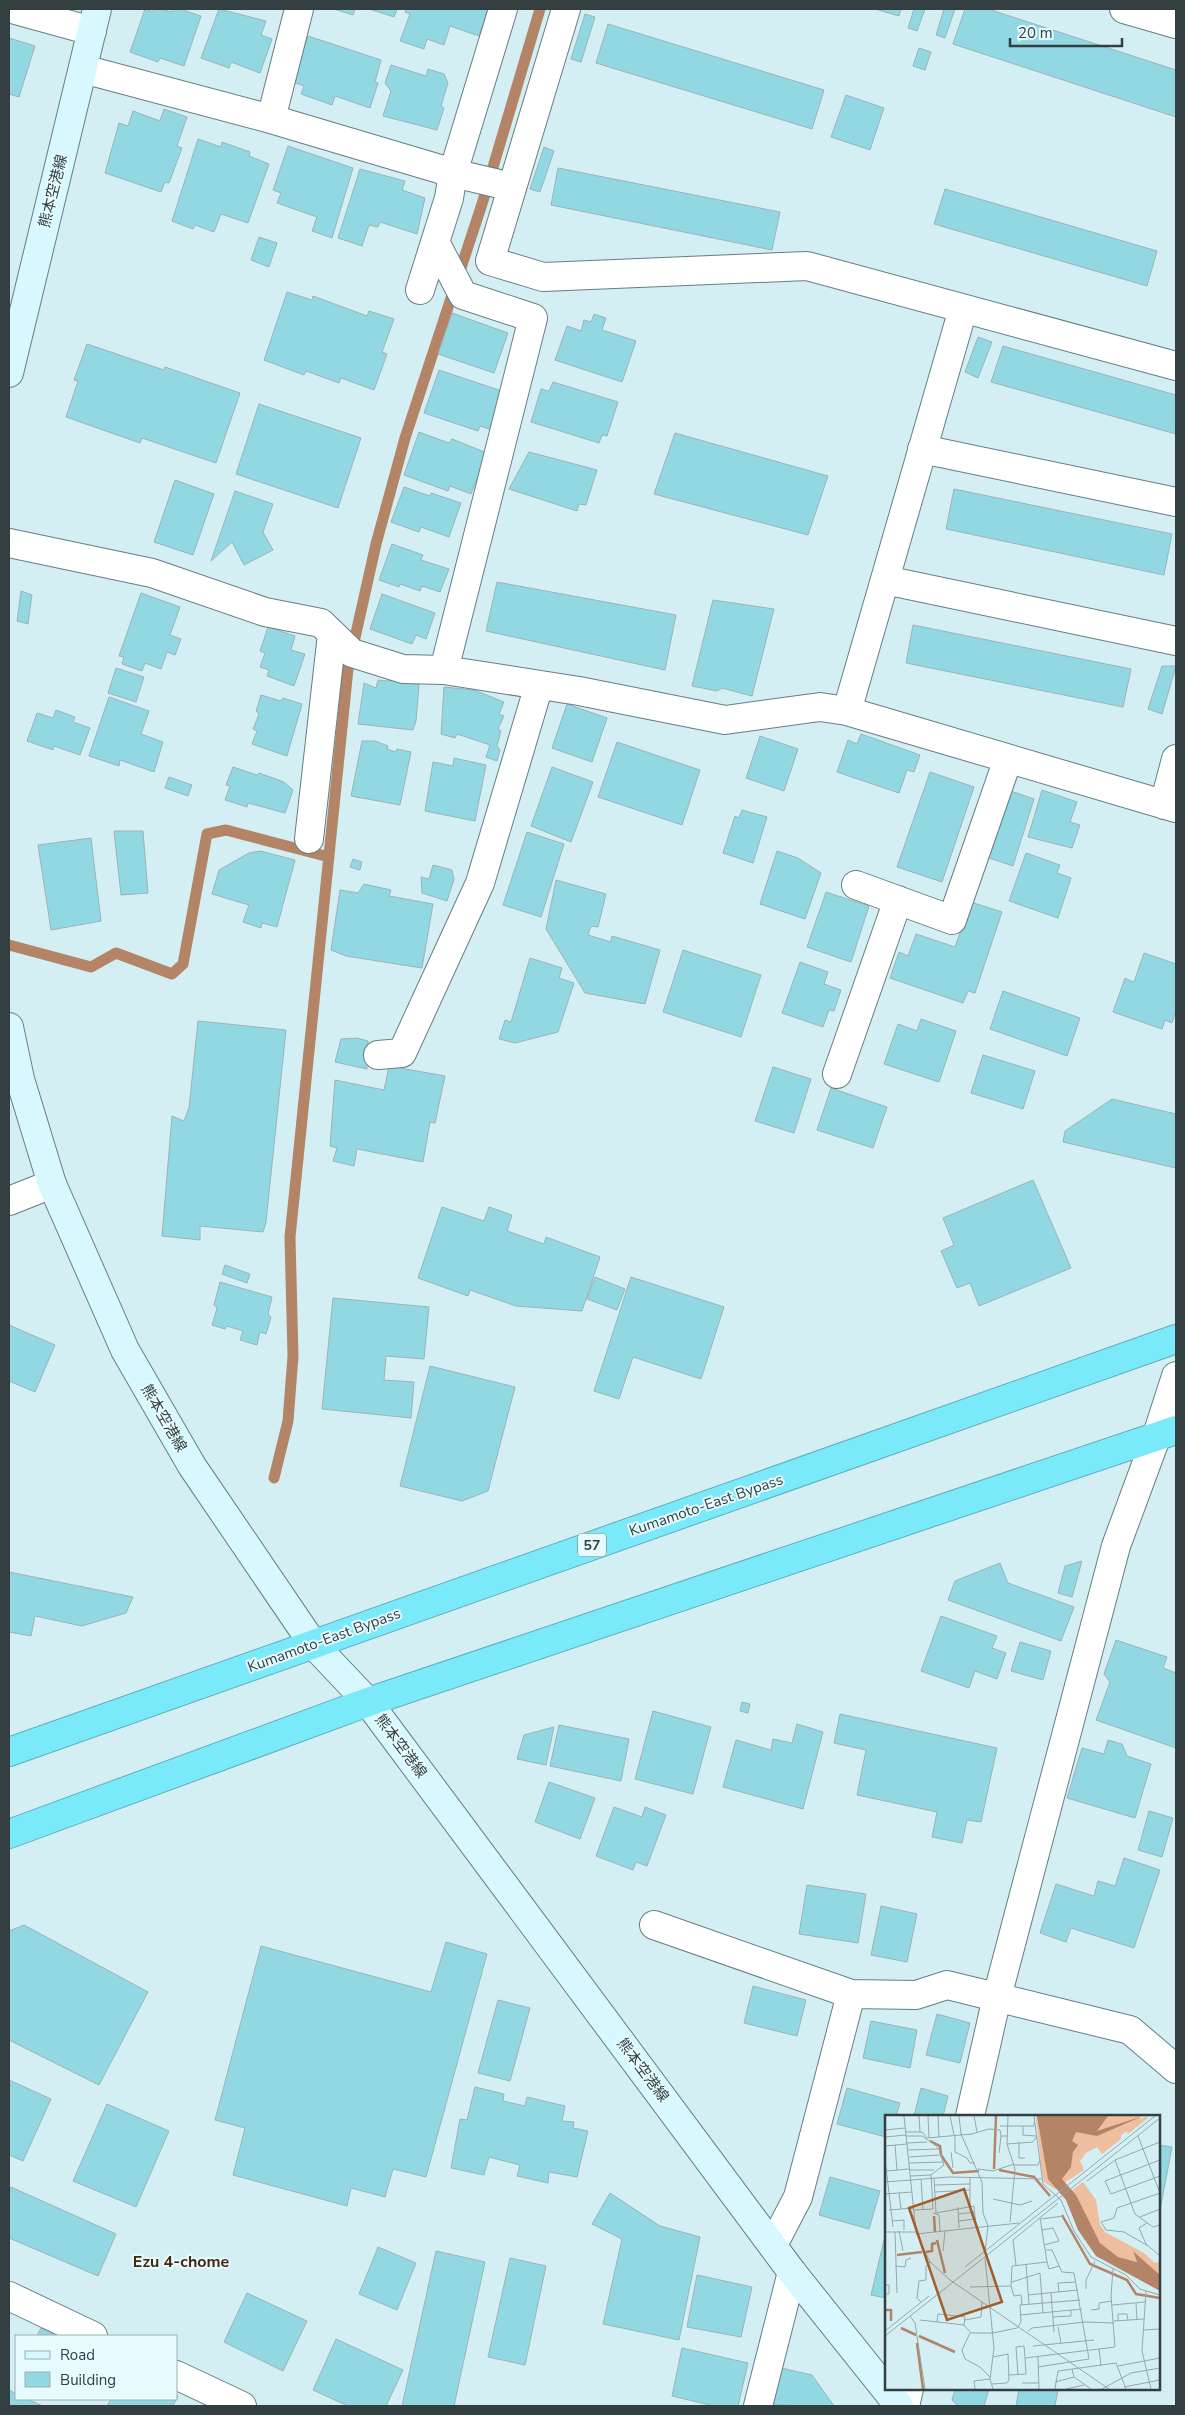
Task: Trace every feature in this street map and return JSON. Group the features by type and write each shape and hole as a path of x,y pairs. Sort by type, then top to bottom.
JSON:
{"highway":[{"name":"Kumamoto-East Bypass","path":"9,1752 1176,1339"},
{"path":"9,1834 368,1702 1167,1433"}],"main road":[{"name":"熊本空港線","path":"9,373 94,20"},
{"name":"熊本空港線","path":"9,1028 20,1079 52,1184 124,1350 192,1466 313,1644 368,1702 792,2272 885,2388"},
{"name":"熊本空港線","path":"886,2390 899,2406"}],"street":[{"path":"12,9 94,20"},
{"path":"271,120 299,9"},
{"path":"420,290 449,198 453,173 504,9"},
{"path":"566,9 490,261 543,277 807,266 1176,366"},
{"path":"1124,9 1176,24"},
{"path":"83,69 271,120 453,173 512,187"},
{"path":"435,242 463,295 533,318 444,670"},
{"path":"847,711 963,308"},
{"path":"922,449 1176,502"},
{"path":"9,543 152,573 265,612 321,623 352,652 403,669 444,670 539,685 725,720 820,707 847,711 1170,807 1176,759"},
{"path":"885,580 1176,641"},
{"path":"309,839 332,634"},
{"path":"378,1055 402,1053 480,883 539,685"},
{"path":"856,885 952,920 1008,759"},
{"path":"837,1074 898,900"},
{"path":"9,1201 52,1184"},
{"path":"970,2115 997,1997 1116,1546 1167,1433 1176,1376"},
{"path":"654,1925 851,1994 916,1995 947,1985 1130,2030 1176,2069"},
{"path":"773,2245 798,2197 851,1994"},
{"path":"758,2406 792,2272"},
{"path":"9,2296 92,2335"},
{"path":"178,2376 242,2406"},
{"path":"906,2406 909,2390"}],"building":[{"path":"145,9 153,12 154,9 161,9 171,12 172,9 180,9 201,16 184,66 160,58 158,62 130,52"},
{"path":"219,9 266,21 261,35 272,39 260,73 231,62 229,68 201,58"},
{"path":"334,9 355,9 353,15"},
{"path":"369,9 397,9 394,17"},
{"path":"406,9 488,9 479,36 450,26 444,45 427,39 424,49 400,41 410,14 405,12"},
{"path":"875,9 901,9 899,16"},
{"path":"914,9 925,9 917,31 908,28"},
{"path":"944,9 955,9 945,38 936,35"},
{"path":"965,9 988,9 1176,70 1176,117 953,44"},
{"path":"585,14 595,17 581,62 571,59"},
{"path":"608,24 824,90 812,129 596,63"},
{"path":"308,36 381,60 375,82 378,83 370,108 335,96 332,105 301,94 304,86 293,82"},
{"path":"9,38 35,46 19,97 9,94"},
{"path":"919,48 931,52 925,70 913,66"},
{"path":"391,65 426,76 428,69 444,74 448,83 441,106 444,108 437,130 383,116 391,91 385,83"},
{"path":"846,95 884,108 870,150 831,137"},
{"path":"164,109 187,117 177,146 182,148 169,183 165,182 161,192 105,173 119,123 128,126 133,111 160,121"},
{"path":"198,139 221,147 222,142 250,152 249,156 269,164 248,223 221,214 214,232 195,225 193,229 172,221"},
{"path":"288,146 353,168 332,238 312,231 317,217 277,203 281,193 273,190"},
{"path":"544,147 554,151 540,192 530,189"},
{"path":"558,168 780,212 772,250 551,205"},
{"path":"360,169 405,181 402,190 425,198 417,234 380,222 378,227 369,225 362,246 338,238"},
{"path":"945,189 1157,251 1147,286 934,224"},
{"path":"259,237 277,243 269,267 251,260"},
{"path":"287,292 312,300 313,296 367,316 369,311 394,319 382,352 387,354 374,390 341,378 339,383 306,371 304,375 264,360"},
{"path":"452,313 508,333 494,373 438,354"},
{"path":"594,314 606,318 602,330 636,341 622,382 555,360 567,326 581,331 584,320 591,322"},
{"path":"978,337 992,342 978,378 965,372"},
{"path":"87,344 164,370 165,367 240,393 216,463 142,438 140,443 66,417 78,381 74,380"},
{"path":"1003,346 1176,395 1176,434 991,382"},
{"path":"439,370 505,392 492,430 480,426 478,431 424,413"},
{"path":"553,382 618,402 607,436 602,435 599,443 531,422 541,389 549,391"},
{"path":"259,404 361,438 338,508 236,474"},
{"path":"419,432 449,443 452,439 487,453 471,494 450,486 448,491 404,475"},
{"path":"675,433 828,476 808,535 654,494"},
{"path":"529,452 597,470 586,505 579,504 577,511 509,489"},
{"path":"175,480 214,494 193,555 154,542"},
{"path":"404,487 430,496 431,493 461,503 449,537 421,527 419,532 391,522"},
{"path":"954,489 1172,534 1164,575 946,529"},
{"path":"235,491 273,504 263,532 273,550 244,565 232,542 211,561"},
{"path":"392,544 423,555 421,560 449,569 440,592 422,586 420,591 400,584 399,587 379,580"},
{"path":"497,582 676,615 665,670 486,631"},
{"path":"21,591 32,595 28,624 17,621"},
{"path":"141,593 180,607 170,635 181,639 175,655 167,652 161,669 145,663 142,671 122,664 124,657 119,656"},
{"path":"382,594 435,613 426,639 416,635 412,644 370,629"},
{"path":"713,600 774,609 752,696 722,688 717,691 692,686"},
{"path":"913,625 1131,669 1123,707 906,663"},
{"path":"268,627 295,636 291,650 305,654 294,686 267,676 269,670 260,667 265,653 260,651"},
{"path":"1162,666 1176,666 1162,714 1148,709"},
{"path":"116,668 144,677 136,702 108,693"},
{"path":"392,679 404,680 419,685 416,721 413,730 358,724 364,683 376,688 378,680 388,681"},
{"path":"444,687 474,690 504,702 499,714 504,716 498,729 501,731 497,746 500,750 497,761 486,757 490,745 457,734 455,738 441,734"},
{"path":"261,695 281,701 283,698 302,704 287,756 252,744 257,731 253,729 259,714 256,711"},
{"path":"109,697 149,711 141,734 163,742 154,772 120,760 119,766 89,756"},
{"path":"567,704 607,718 592,762 552,748"},
{"path":"56,710 75,717 73,722 90,728 80,755 54,746 53,750 27,741 37,713 53,718"},
{"path":"861,734 920,755 914,772 907,770 899,793 837,772 848,740 857,744"},
{"path":"760,736 798,749 784,791 746,778"},
{"path":"362,741 375,741 388,746 387,749 396,752 397,749 411,752 400,805 351,796"},
{"path":"617,742 700,770 682,825 598,797"},
{"path":"454,758 486,765 475,821 425,811 433,762 453,766"},
{"path":"233,767 257,775 259,773 284,782 293,790 285,813 248,803 247,807 225,800 230,786 226,785"},
{"path":"552,767 593,782 571,842 531,826"},
{"path":"930,772 974,787 942,882 897,867"},
{"path":"169,777 192,785 188,796 165,788"},
{"path":"1042,790 1077,802 1070,822 1080,825 1072,848 1028,837"},
{"path":"1011,791 1034,799 1013,866 989,858"},
{"path":"742,810 767,817 753,863 723,853 735,816 739,818"},
{"path":"114,831 143,831 148,893 121,895"},
{"path":"527,832 564,844 541,917 503,905"},
{"path":"91,838 101,921 51,930 38,845"},
{"path":"260,851 295,860 277,927 262,923 261,928 243,922 249,905 212,894 219,870 249,853"},
{"path":"777,851 798,858 821,873 805,919 760,904"},
{"path":"1026,853 1060,865 1057,873 1071,878 1058,918 1009,901"},
{"path":"353,859 362,862 360,870 350,867"},
{"path":"433,865 452,870 454,879 447,901 422,893 421,877 429,879"},
{"path":"556,880 606,894 598,927 591,926 588,935 611,942 612,936 660,950 645,1004 585,993 546,929"},
{"path":"364,884 391,890 389,896 433,904 422,968 346,956 331,950 340,890 358,893"},
{"path":"826,892 869,906 851,962 807,947"},
{"path":"971,902 1002,912 975,993 968,991 963,1003 890,978 899,952 908,956 916,934 955,947"},
{"path":"683,950 761,975 741,1037 663,1012"},
{"path":"1144,953 1176,964 1176,1011 1172,1023 1165,1020 1162,1029 1113,1012 1125,978 1134,982"},
{"path":"530,958 562,968 559,978 574,983 558,1032 515,1043 499,1039 505,1020 511,1022"},
{"path":"800,962 828,972 824,984 841,990 834,1011 829,1010 823,1027 782,1013"},
{"path":"1003,991 1080,1018 1067,1056 990,1029"},
{"path":"921,1019 956,1031 939,1082 884,1064 898,1024 917,1031"},
{"path":"198,1021 286,1030 266,1222 263,1232 200,1226 200,1240 162,1236 172,1116 184,1121 189,1108"},
{"path":"357,1038 368,1041 367,1069 335,1062 341,1039"},
{"path":"983,1055 1035,1071 1023,1109 971,1093"},
{"path":"389,1066 445,1076 435,1123 430,1122 423,1162 357,1149 354,1166 333,1161 337,1148 330,1146 335,1080 384,1090"},
{"path":"773,1067 811,1079 794,1133 755,1121"},
{"path":"831,1088 887,1107 873,1148 817,1130"},
{"path":"1112,1099 1176,1114 1176,1168 1063,1142 1065,1131"},
{"path":"1033,1180 1071,1268 979,1306 970,1283 957,1288 941,1251 954,1245 943,1218"},
{"path":"442,1207 484,1221 489,1207 512,1215 507,1231 544,1244 546,1237 600,1257 582,1311 516,1306 470,1290 468,1296 418,1278"},
{"path":"225,1265 250,1274 247,1283 222,1274"},
{"path":"595,1277 625,1289 617,1310 587,1299"},
{"path":"631,1277 724,1307 701,1379 633,1357 619,1399 594,1391"},
{"path":"220,1282 272,1297 268,1314 271,1317 266,1334 260,1332 257,1345 240,1340 243,1331 227,1326 225,1329 212,1325 217,1308 214,1305"},
{"path":"333,1298 429,1307 424,1359 386,1356 384,1380 414,1382 411,1418 322,1409"},
{"path":"9,1325 55,1345 35,1392 9,1381"},
{"path":"430,1366 515,1387 488,1491 462,1501 400,1486"},
{"path":"1082,1561 1072,1597 1058,1593 1065,1566"},
{"path":"1000,1563 1008,1583 1074,1607 1061,1641 948,1600 955,1581"},
{"path":"9,1572 133,1597 126,1613 82,1626 35,1616 31,1636 9,1632"},
{"path":"941,1616 997,1636 992,1648 1006,1653 997,1679 975,1671 969,1688 921,1671"},
{"path":"1116,1640 1167,1657 1163,1668 1176,1673 1176,1748 1096,1720 1110,1682 1104,1674"},
{"path":"1020,1642 1051,1651 1043,1680 1011,1671"},
{"path":"742,1702 750,1704 748,1713 740,1711"},
{"path":"653,1711 711,1727 693,1794 635,1779"},
{"path":"840,1714 997,1748 981,1822 967,1820 962,1843 932,1837 937,1812 857,1795 866,1750 834,1743"},
{"path":"797,1724 823,1732 803,1809 723,1787 736,1740 771,1750 773,1739 792,1743"},
{"path":"559,1725 629,1739 621,1781 550,1766"},
{"path":"554,1727 546,1765 517,1759 524,1735"},
{"path":"1108,1740 1122,1744 1127,1756 1151,1764 1135,1818 1067,1798 1082,1748 1104,1754"},
{"path":"549,1782 595,1798 580,1839 535,1822"},
{"path":"614,1807 642,1817 645,1807 666,1815 647,1866 636,1862 633,1870 596,1856"},
{"path":"1149,1811 1173,1818 1162,1857 1138,1850"},
{"path":"1124,1858 1160,1870 1134,1948 1071,1928 1066,1942 1040,1933 1056,1884 1094,1896 1098,1881 1115,1886"},
{"path":"807,1885 866,1894 858,1943 799,1934"},
{"path":"881,1906 917,1914 907,1962 871,1955"},
{"path":"24,1925 148,1992 99,2085 9,2040 9,1931"},
{"path":"446,1942 487,1954 426,2177 393,2169 385,2197 351,2188 347,2206 233,2175 245,2128 215,2120 261,1946 431,1992"},
{"path":"753,1986 806,2000 797,2036 744,2023"},
{"path":"498,2000 530,2008 510,2081 478,2073"},
{"path":"937,2014 970,2023 960,2063 926,2055"},
{"path":"871,2021 917,2030 910,2068 863,2058"},
{"path":"9,2080 51,2099 23,2161 9,2155"},
{"path":"475,2087 504,2094 503,2101 525,2106 527,2097 565,2106 562,2121 574,2122 573,2128 588,2131 577,2177 549,2172 548,2183 517,2176 520,2165 489,2157 484,2175 451,2168 460,2119 467,2120"},
{"path":"847,2088 900,2103 896,2115 885,2115 885,2137 837,2124"},
{"path":"921,2088 948,2096 943,2115 914,2115"},
{"path":"107,2104 169,2131 136,2207 73,2181"},
{"path":"1160,2145 1172,2147 1160,2210"},
{"path":"830,2177 880,2191 869,2229 819,2215"},
{"path":"11,2187 116,2234 98,2276 9,2238 9,2194"},
{"path":"610,2193 660,2226 700,2237 679,2340 603,2324 622,2239 592,2224"},
{"path":"884,2240 885,2298 871,2295"},
{"path":"378,2247 416,2263 397,2310 359,2294"},
{"path":"436,2251 485,2262 454,2406 402,2406"},
{"path":"510,2258 546,2266 525,2365 488,2357"},
{"path":"697,2275 752,2287 741,2337 687,2327"},
{"path":"247,2293 307,2321 283,2371 224,2342"},
{"path":"41,2328 56,2335 38,2335"},
{"path":"336,2339 403,2370 386,2406 348,2406 313,2390"},
{"path":"682,2348 748,2363 738,2406 714,2406 672,2396"},
{"path":"781,2368 812,2375 834,2406 772,2405"},
{"path":"9,2390 15,2393 15,2400 29,2400 43,2406 9,2406"},
{"path":"955,2390 989,2390 984,2406 958,2406 952,2400"},
{"path":"1019,2390 1058,2390 1055,2406 1016,2406"},
{"path":"110,2400 176,2400 173,2406 107,2406"}],"waterway":[{"path":"274,1478 288,1421 293,1356 290,1237 348,669 376,544 405,438 482,204 540,9"},
{"path":"9,945 91,967 116,953 172,974 183,964 207,834 226,830 329,857"}],"district":[{"name":"Ezu 4-chome","path":"181,2261"}]}
